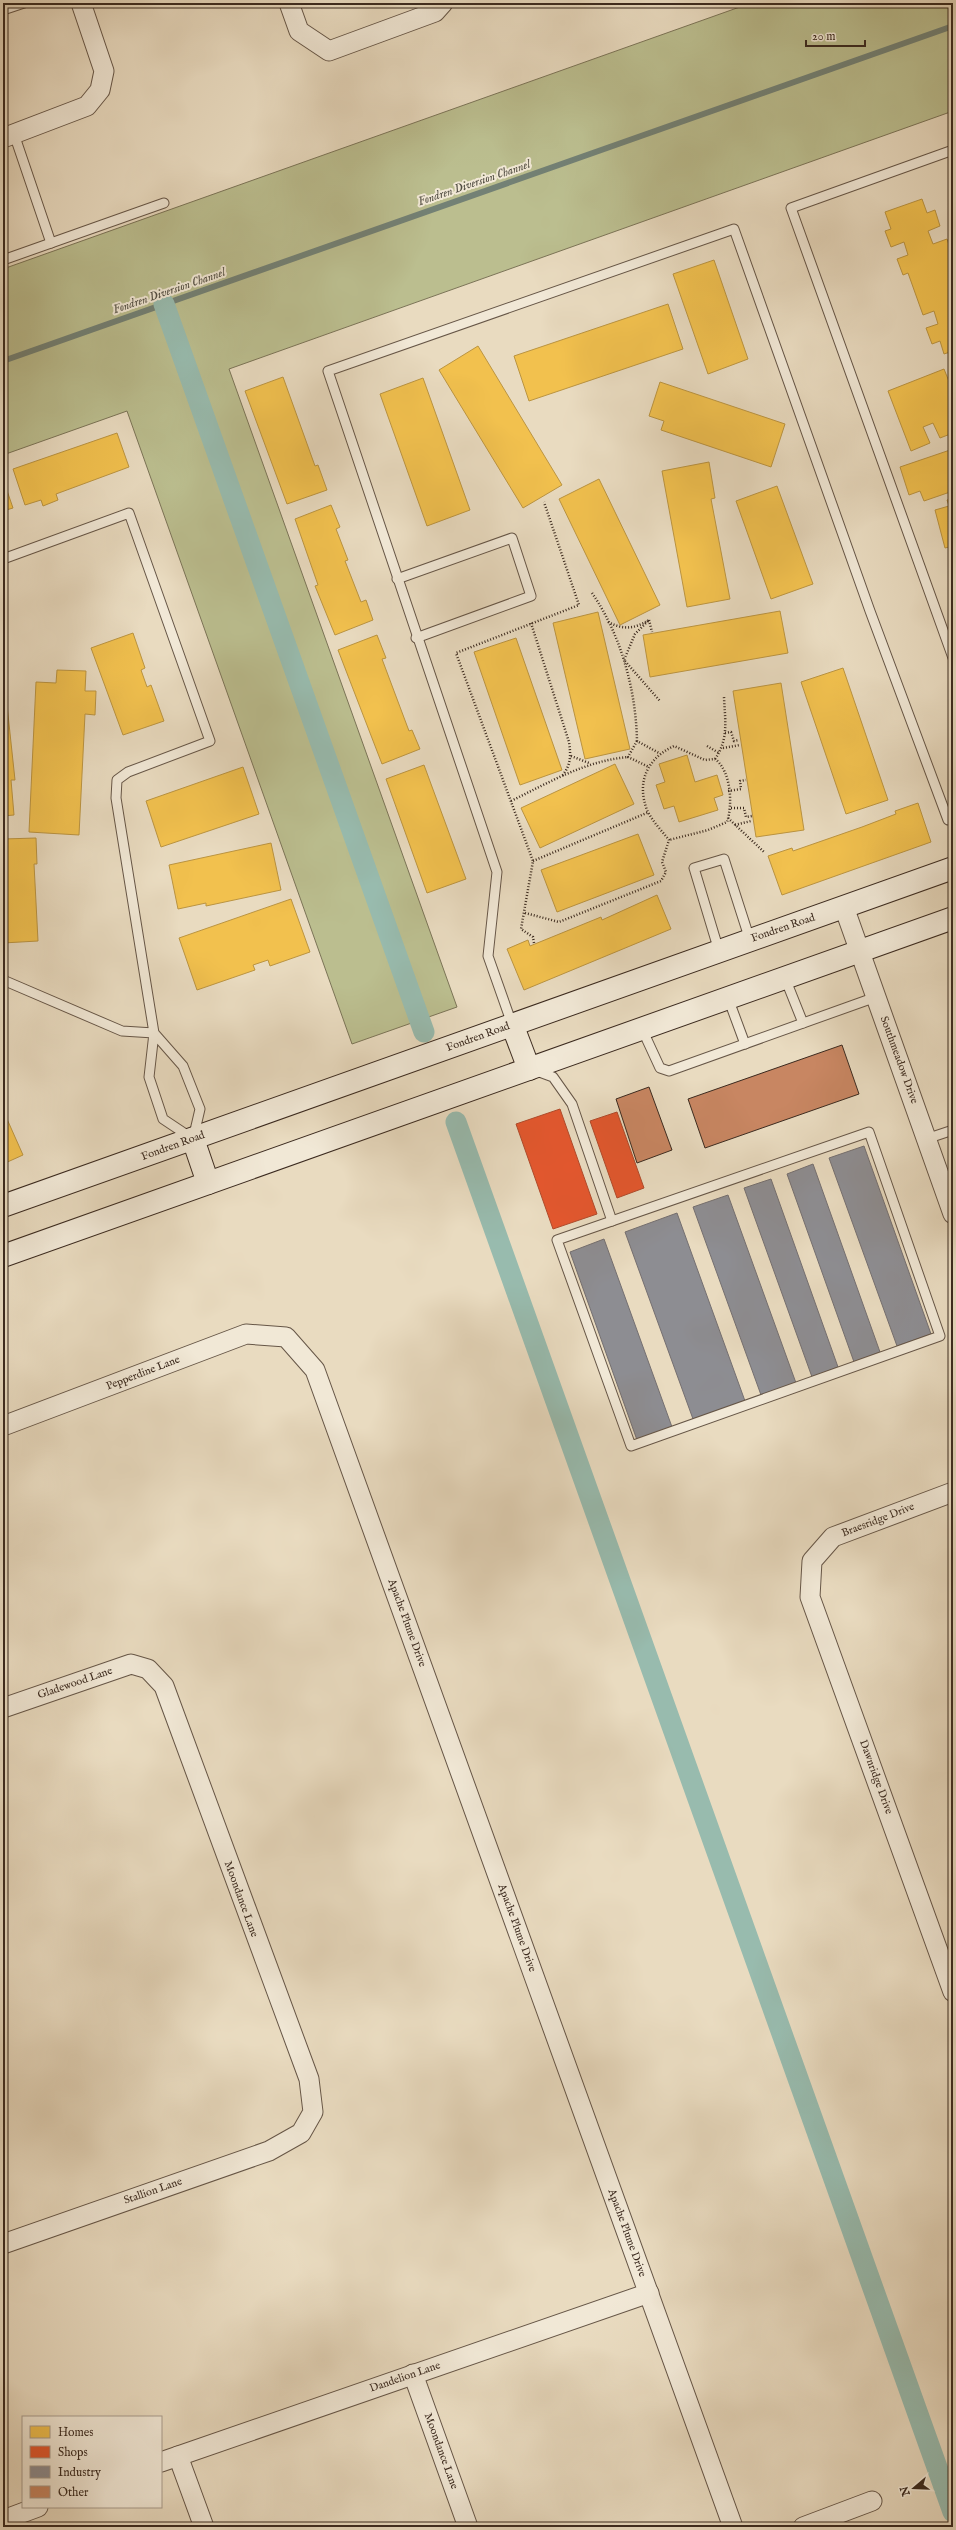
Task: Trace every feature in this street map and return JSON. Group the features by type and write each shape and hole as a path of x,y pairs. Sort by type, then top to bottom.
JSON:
{"main road":[{"name":"Fondren Road","path":"3,1206 953,868"},
{"path":"3,1256 953,919"},
{"path":"512,1024 529,1069"},
{"path":"193,1139 208,1183"}],"street":[{"path":"8,136 87,106 100,90 104,71 81,3"},
{"path":"289,3 300,31 329,51 435,12 443,3"},
{"name":"Southmeadow Drive","path":"844,907 953,1214"},
{"name":"Pepperdine Lane","path":"3,1426 246,1334 286,1337"},
{"name":"Apache Plume Drive","path":"286,1337 315,1370 734,2527"},
{"name":"Braesridge Drive","path":"812,1561 833,1537 953,1492"},
{"name":"Dawnridge Drive","path":"812,1561 810,1597 953,1992"},
{"name":"Gladewood Lane","path":"3,1708 131,1664 148,1669"},
{"name":"Moondance Lane","path":"148,1669 164,1686 309,2079 313,2112 301,2133"},
{"name":"Stallion Lane","path":"3,2244 269,2151 301,2133"},
{"name":"Dandelion Lane","path":"169,2459 649,2292"},
{"name":"Moondance Lane","path":"413,2374 468,2527"},
{"path":"169,2459 204,2527"},
{"path":"803,2527 872,2501"},
{"path":"3,2520 35,2508"}],"lane":[{"path":"3,10 24,3"},
{"path":"8,136 51,243"},
{"path":"953,150 791,208 953,658"},
{"path":"3,260 164,203"},
{"path":"512,1024 488,956 497,872 416,638 328,371 734,229 873,619 948,820"},
{"path":"3,559 129,513 210,741 128,772 117,780 116,798 154,1033 149,1077 163,1119 193,1139 200,1109 183,1066 154,1033 122,1031 3,980"},
{"path":"397,579 512,538 531,596 416,638"},
{"path":"719,951 694,868 724,859 750,940"},
{"path":"785,978 803,1023"},
{"path":"642,1029 660,1068 669,1071 876,997"},
{"path":"728,998 745,1044"},
{"path":"529,1069 553,1077 572,1104 612,1221"},
{"path":"926,1139 953,1130"},
{"path":"869,1132 940,1336 632,1446 557,1240 612,1221 869,1132"}],"path":[{"path":"534,943 533,938 521,929 525,914 533,861 456,653 579,605 544,502"},
{"path":"592,593 608,622 624,660 637,724 637,741 628,757"},
{"path":"608,622 628,629 636,627 649,620"},
{"path":"649,620 652,632"},
{"path":"624,660 636,634 649,620"},
{"path":"531,624 569,742 571,756 569,768 562,776"},
{"path":"624,660 660,701"},
{"path":"715,759 723,748 725,733 724,697"},
{"path":"725,733 731,732 734,741 739,740"},
{"path":"637,741 659,753"},
{"path":"723,748 740,745"},
{"path":"669,840 649,812 643,790 649,767 659,753 674,746 705,760 715,759"},
{"path":"707,746 719,753"},
{"path":"571,756 591,763"},
{"path":"511,801 591,763 628,757 649,767"},
{"path":"669,840 708,830 727,822 731,808 726,772 715,759"},
{"path":"728,791 741,789 740,781 746,780"},
{"path":"731,808 744,808 746,817 752,816"},
{"path":"533,861 649,812"},
{"path":"728,818 764,852"},
{"path":"735,825 752,821"},
{"path":"525,914 559,922 661,881 666,872 662,862 669,840"}],"green space":[{"path":"751,3 953,3 953,111 229,369 457,1007 352,1044 127,411 3,455 3,269"}],"building: Homes":[{"path":"922,199 927,213 935,210 940,226 928,231 933,244 947,239 952,254 950,255 953,263 953,351 944,354 940,341 932,344 926,328 938,324 934,311 923,315 908,273 903,275 897,259 908,255 904,242 891,247 885,231 891,229 885,212"},
{"path":"714,260 748,359 708,374 673,274"},
{"path":"668,304 683,349 529,401 514,356"},
{"path":"478,346 562,485 523,508 439,370"},
{"path":"944,369 950,384 953,383 953,433 940,438 933,423 923,427 930,443 911,451 888,391"},
{"path":"283,377 315,466 318,465 327,490 287,504 245,391"},
{"path":"423,378 470,510 427,526 380,394"},
{"path":"660,382 785,424 771,467 661,430 664,421 649,416"},
{"path":"117,433 129,467 56,494 58,500 43,506 41,500 25,505 13,469"},
{"path":"953,449 953,491 924,501 920,491 909,495 900,467"},
{"path":"709,462 715,498 711,499 730,599 687,607 662,471"},
{"path":"3,479 13,508 3,511"},
{"path":"599,479 660,605 620,625 559,499"},
{"path":"777,486 813,584 771,599 736,501"},
{"path":"953,498 953,546 945,548 935,510 949,506 947,500"},
{"path":"331,505 340,527 336,529 348,560 345,561 361,602 366,600 373,620 335,635 315,586 318,585 295,519"},
{"path":"780,611 788,653 650,677 643,635"},
{"path":"598,612 630,749 585,759 553,623"},
{"path":"133,633 145,668 141,670 147,687 151,685 164,721 123,735 91,648"},
{"path":"377,635 386,658 382,659 409,731 412,730 420,749 382,764 338,650"},
{"path":"516,638 562,770 520,785 474,652"},
{"path":"843,668 888,800 846,814 801,682"},
{"path":"57,670 86,671 85,691 96,691 95,715 85,714 79,835 29,832 36,682 56,683"},
{"path":"4,677 15,780 11,780 14,815 3,816"},
{"path":"781,683 804,830 756,837 733,691"},
{"path":"687,755 695,782 717,775 723,795 714,798 718,810 679,822 674,806 664,809 656,785 665,782 659,764"},
{"path":"615,764 634,804 540,848 521,808"},
{"path":"424,765 466,879 427,893 386,779"},
{"path":"243,767 259,814 161,847 146,801"},
{"path":"918,803 931,842 782,895 768,856 792,848 793,851 862,827 896,814 895,811"},
{"path":"638,834 654,875 557,912 541,870"},
{"path":"36,838 37,864 34,864 38,941 3,943 3,839"},
{"path":"271,843 281,890 206,906 206,903 178,909 169,865"},
{"path":"657,895 671,929 524,990 507,949 528,940 530,946 601,917 602,920"},
{"path":"291,899 310,952 270,966 268,960 253,965 255,970 197,990 179,938"},
{"path":"7,1119 23,1155 3,1164 3,1121"}],"building: Shops":[{"path":"560,1109 597,1214 553,1229 516,1124"},
{"path":"617,1112 644,1188 617,1198 590,1121"}],"building: Industry":[{"path":"864,1146 931,1334 897,1346 829,1158"},
{"path":"813,1164 880,1352 854,1362 787,1174"},
{"path":"771,1179 838,1367 812,1377 744,1188"},
{"path":"728,1195 796,1383 761,1395 693,1207"},
{"path":"677,1213 745,1401 693,1419 625,1232"},
{"path":"604,1239 672,1427 637,1440 570,1252"}],"building: Other":[{"path":"842,1045 859,1094 705,1148 688,1099"},
{"path":"649,1087 672,1150 637,1163 616,1099"}],"waterway":[{"name":"Fondren Diversion Channel","path":"3,361 953,26"},
{"path":"164,304 424,1032"},
{"path":"456,1122 953,2512"}]}
